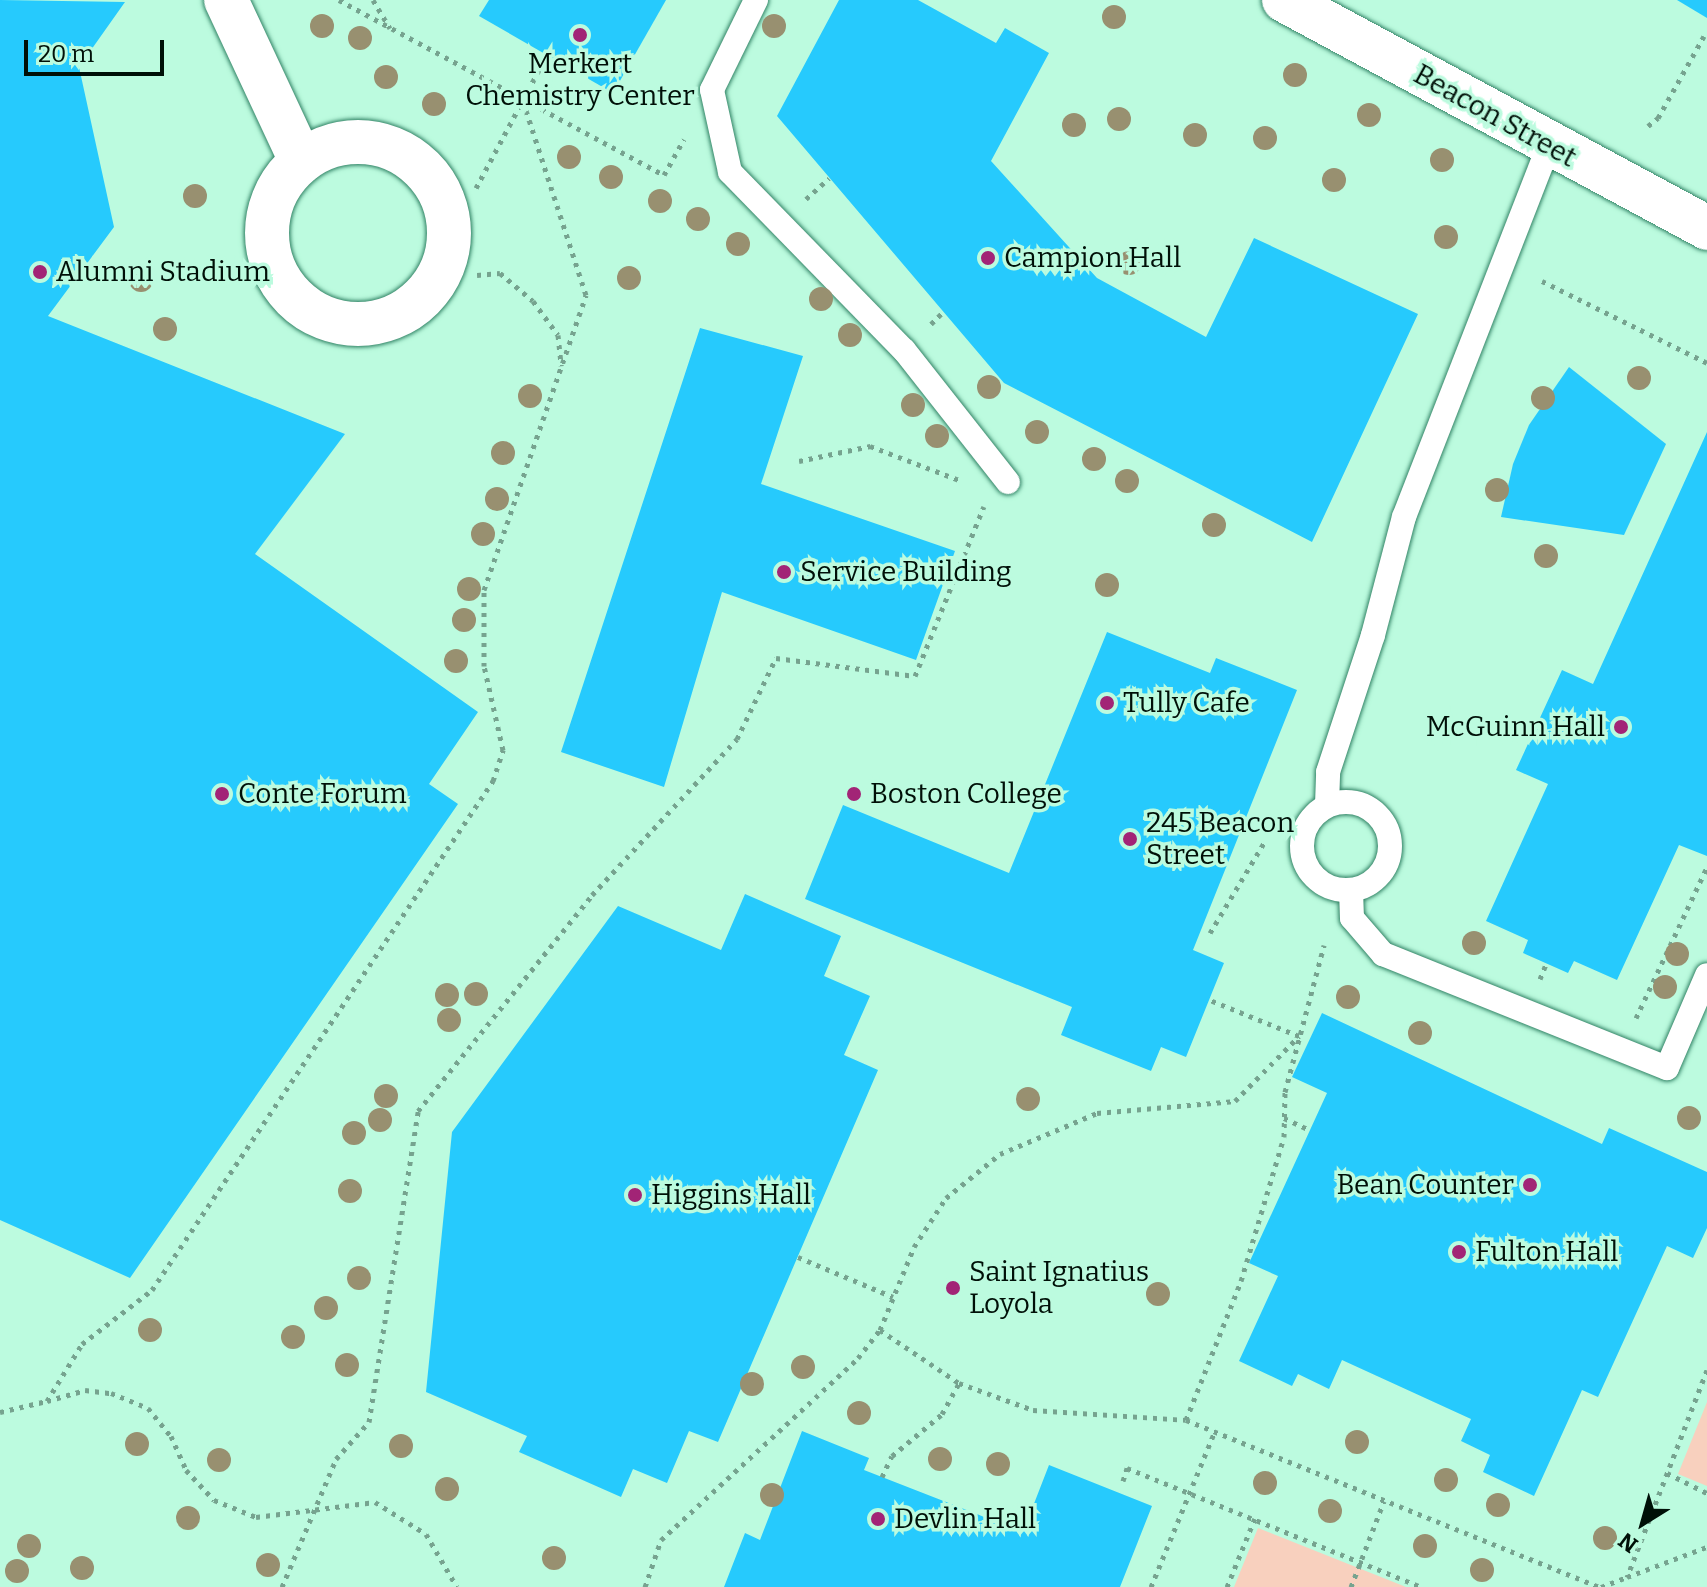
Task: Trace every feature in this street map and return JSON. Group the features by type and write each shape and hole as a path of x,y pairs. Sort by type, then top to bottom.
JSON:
{"street":[{"path":"226,0 301,161"},
{"name":"Beacon Street","path":"1284,0 1549,146 1707,228"},
{"path":"358,141 389,146 416,161 436,184 448,212 449,243 441,272 424,296 400,315 372,324 342,324 314,313 291,296 274,270 267,226 280,183 301,161 328,146 358,141"}],"lane":[{"path":"756,0 712,90 730,172 904,350 1002,488"},
{"path":"1327,805 1328,772 1373,635 1404,517 1549,146"},
{"path":"1360,804 1385,824 1391,845 1386,867 1371,883 1351,890 1326,886 1308,869 1301,845 1309,821 1327,805 1360,804"},
{"path":"1351,890 1352,918 1383,954 1667,1068 1707,975"}],"path":[{"path":"339,0 648,167"},
{"path":"373,0 390,28"},
{"path":"1648,126 1658,118 1704,36"},
{"path":"476,188 547,55"},
{"path":"47,1401 82,1344 152,1290 493,781 503,750 483,655 484,590 586,295 522,98"},
{"path":"812,193 829,178"},
{"path":"477,275 500,273 533,301 558,335 561,367"},
{"path":"1542,281 1707,363"},
{"path":"282,1587 336,1459 369,1422 418,1111 592,895 737,739 776,658 915,676 978,512 1002,488 870,446 799,461"},
{"path":"1210,933 1265,841"},
{"path":"1632,1021 1644,1009 1707,867"},
{"path":"1186,1420 1241,1281 1284,1137 1284,1118 1299,1036 1324,945"},
{"path":"1537,985 1546,964"},
{"path":"1210,1000 1299,1036"},
{"path":"645,1587 661,1540 858,1358 880,1330 914,1247 946,1198 1000,1154 1097,1113 1235,1101 1299,1036"},
{"path":"1284,1118 1310,1130"},
{"path":"798,1257 893,1297"},
{"path":"880,1330 959,1383 1033,1410 1186,1420 1600,1587 1707,1547"},
{"path":"1627,1577 1707,1370"},
{"path":"882,1477 892,1456 942,1414 959,1383"},
{"path":"0,1412 85,1390 111,1393 148,1408 171,1436 186,1470 214,1500 256,1517 312,1513 375,1502 426,1534 457,1587"},
{"path":"1151,1587 1215,1431"},
{"path":"1123,1481 1127,1468 1421,1587"},
{"path":"1667,1473 1707,1493"},
{"path":"1351,1587 1384,1501"},
{"path":"1227,1587 1255,1518"}],"shaded area":[{"path":"1707,1402 1707,1486 1678,1474"},
{"path":"1258,1528 1406,1587 1234,1587"}],"building":[{"name":"Conte Forum","path":"0,0 125,2 79,67 114,227 48,316 345,434 255,554 478,712 429,784 458,804 130,1278 0,1220"},
{"name":"Merkert Chemistry Center","path":"489,0 666,0 613,93 479,16"},
{"name":"Campion Hall","path":"839,0 918,0 996,43 1005,28 1049,53 991,161 1097,278 1206,337 1254,238 1418,314 1312,542 1004,383 777,116"},
{"path":"1677,0 1707,0 1707,18"},
{"name":"Service Building","path":"700,328 803,356 761,484 955,551 916,660 722,592 664,787 561,752"},
{"path":"1569,367 1666,444 1624,535 1501,517 1513,464 1529,425"},
{"name":"McGuinn Hall","path":"1707,432 1707,856 1679,845 1617,980 1574,961 1568,973 1523,953 1528,940 1486,921 1548,784 1516,770 1562,670 1593,684"},
{"name":"245 Beacon Street","path":"1107,632 1210,673 1216,658 1297,690 1193,950 1224,963 1186,1057 1161,1047 1151,1071 1061,1035 1072,1007 805,899 843,805 1009,873"},
{"name":"Higgins Hall","path":"745,894 841,936 824,976 870,996 844,1055 878,1070 718,1442 689,1431 667,1483 633,1469 621,1497 519,1452 527,1436 426,1392 452,1132 618,906 721,950"},
{"name":"Fulton Hall","path":"1322,1013 1602,1144 1609,1128 1707,1172 1707,1228 1693,1258 1667,1246 1598,1397 1582,1390 1534,1496 1483,1472 1490,1455 1461,1441 1471,1419 1342,1360 1329,1389 1298,1374 1292,1386 1239,1361 1278,1276 1249,1263 1327,1093 1292,1077"},
{"name":"Devlin Hall","path":"802,1431 869,1458 864,1470 1023,1532 1049,1465 1152,1506 1120,1587 724,1587 745,1533 760,1540"}],"place":[{"name":"Merkert Chemistry Center","path":"580,35"},
{"name":"Campion Hall","path":"988,258"},
{"name":"Alumni Stadium","path":"40,272"},
{"name":"Service Building","path":"784,572"},
{"name":"Tully Cafe","path":"1107,703"},
{"name":"McGuinn Hall","path":"1621,727"},
{"name":"Conte Forum","path":"222,794"},
{"name":"Boston College","path":"854,794"},
{"name":"245 Beacon Street","path":"1130,839"},
{"name":"Bean Counter","path":"1530,1185"},
{"name":"Higgins Hall","path":"635,1195"},
{"name":"Fulton Hall","path":"1459,1252"},
{"name":"Saint Ignatius Loyola","path":"953,1288"},
{"name":"Devlin Hall","path":"878,1519"}]}
